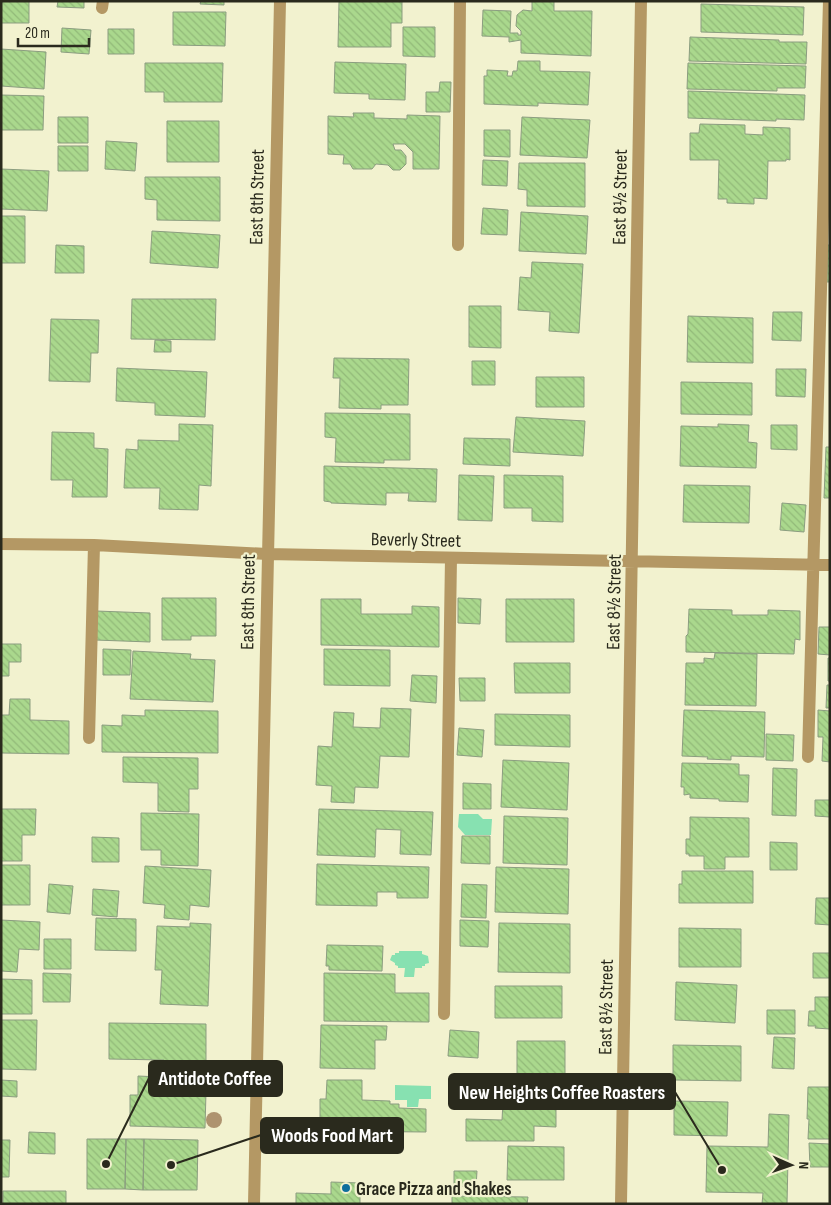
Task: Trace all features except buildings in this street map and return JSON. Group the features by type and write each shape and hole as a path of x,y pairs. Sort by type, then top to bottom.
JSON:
{"street":[{"name":"East 8th Street","path":"254,1204 280,1"},
{"path":"458,245 460,1"},
{"name":"East 8½ Street","path":"620,1204 641,1"},
{"path":"808,757 829,1"},
{"name":"Beverly Street","path":"1,544 267,554 632,562 830,564"},
{"path":"89,738 94,546"},
{"path":"444,1014 451,558"}],"shaded area":[{"path":"459,814 478,814 483,819 492,819 491,835 465,835 458,827"},
{"path":"399,951 422,951 422,954 428,956 429,963 422,966 422,968 415,968 414,977 404,977 405,968 398,968 390,960 392,955 399,953"},
{"path":"395,1085 431,1086 431,1099 419,1099 418,1107 407,1107 407,1100 395,1100"}],"place":[{"name":"Antidote Coffee","path":"106,1164"},
{"name":"Woods Food Mart","path":"171,1165"},
{"name":"New Heights Coffee Roasters","path":"722,1170"},
{"name":"Grace Pizza and Shakes","path":"346,1188"}]}
